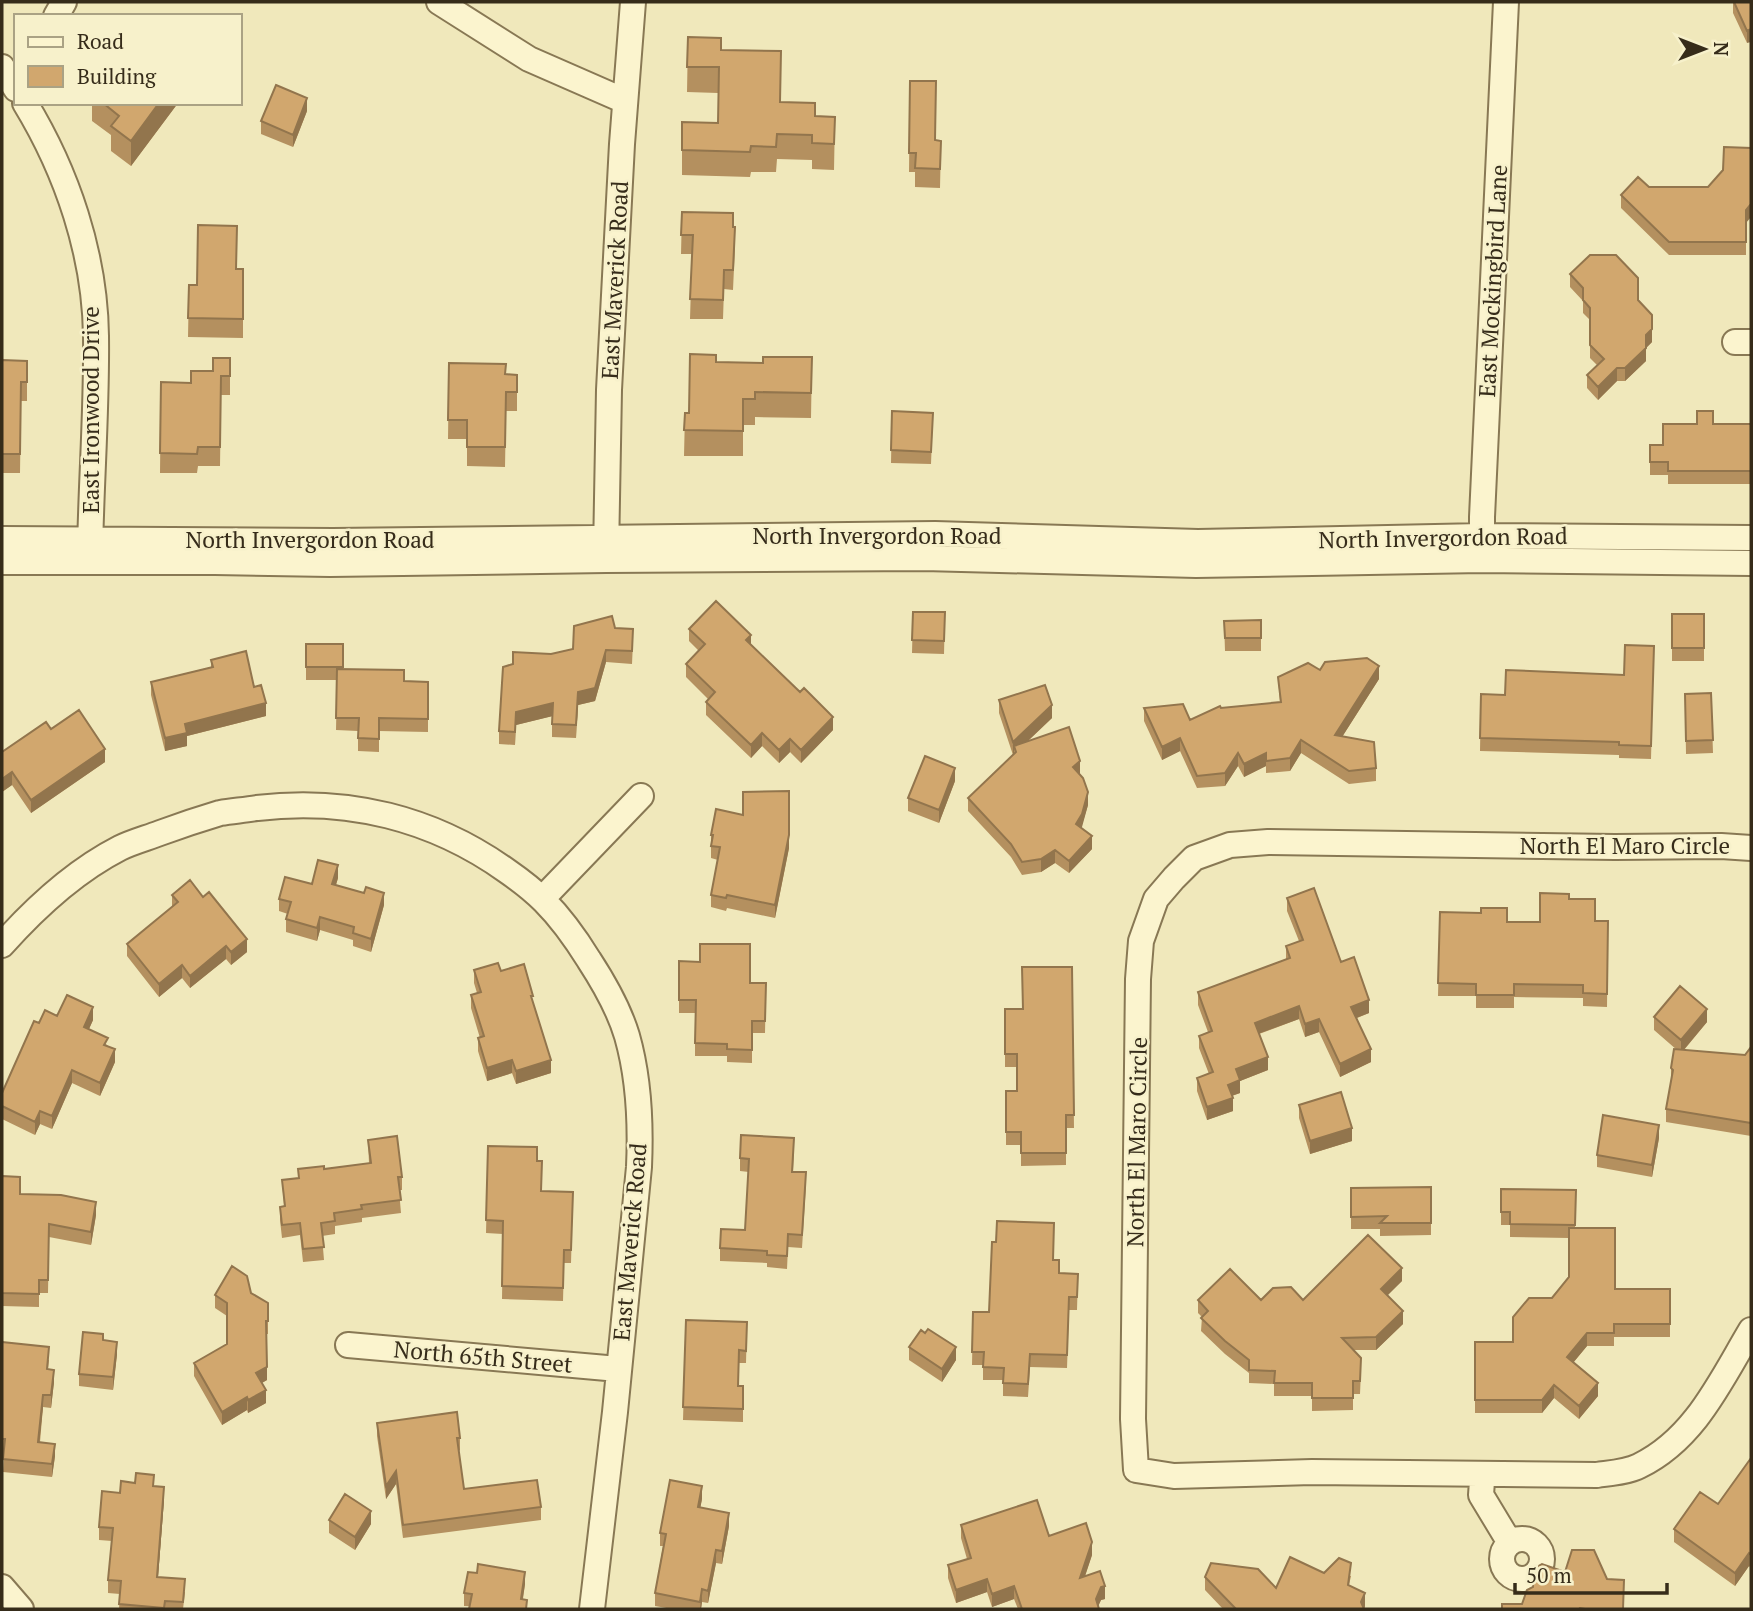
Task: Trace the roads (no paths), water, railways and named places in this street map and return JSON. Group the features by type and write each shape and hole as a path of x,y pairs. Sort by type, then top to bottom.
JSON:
{"street":[{"path":"439,2 529,59 625,101"},
{"name":"East Maverick Road","path":"606,549 609,390 633,2"},
{"name":"East Mockingbird Lane","path":"1482,548 1506,2"},
{"name":"East Ironwood Drive","path":"26,105 62,178 87,257 96,333 90,551"},
{"name":"North Invergordon Road","path":"2,538 90,551"},
{"name":"North Invergordon Road","path":"2,562 90,551 332,541 1196,565 1482,548 1751,538"},
{"name":"North Invergordon Road","path":"1482,548 1751,563"},
{"path":"542,899 641,796"},
{"name":"East Maverick Road","path":"2,945 76,876 121,848 177,826 222,813 276,806 327,805 366,811 416,823 443,834 485,856 542,899 567,927 598,974 626,1035 634,1067 640,1131 639,1167 592,1609"},
{"name":"North El Maro Circle","path":"1751,846 1615,847 1268,842 1230,845 1194,858 1174,878 1156,900 1141,941 1138,979 1133,1419 1136,1470 1174,1476 1312,1472 1481,1478 1597,1475 1637,1467 1663,1452 1696,1420 1751,1330"},
{"name":"North 65th Street","path":"348,1345 618,1369"},
{"path":"1481,1478 1492,1485 1516,1541"},
{"path":"2,1587 21,1609"}]}
